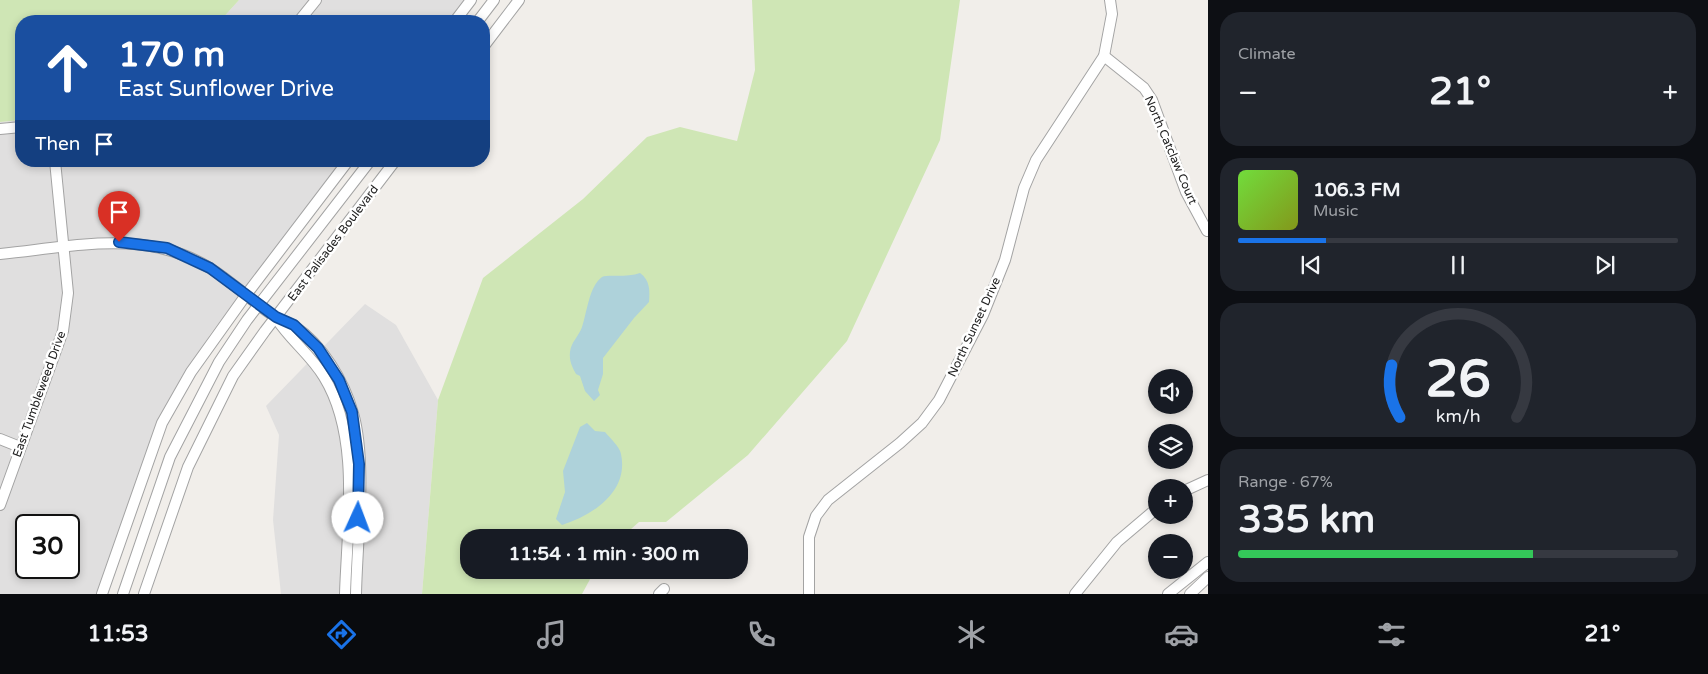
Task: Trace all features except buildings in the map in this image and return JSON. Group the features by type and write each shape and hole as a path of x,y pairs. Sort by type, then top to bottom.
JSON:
{"street":[{"path":"304,15 316,0"},
{"path":"460,15 471,0"},
{"path":"483,15 494,0"},
{"path":"490,38 519,0"},
{"name":"North Sunset Drive","path":"809,594 809,537 816,516 828,500 900,443 922,423 939,400 983,315 1006,260 1024,188 1036,160 1104,56 1112,14 1110,0"},
{"name":"North Catclaw Court","path":"1104,56 1144,88 1152,100 1186,192 1207,231"},
{"path":"0,129 15,128"},
{"name":"East Tumbleweed Drive","path":"0,505 63,331 68,293 56,167"},
{"path":"102,594 162,423 191,372 246,295 343,167"},
{"name":"East Palisades Boulevard","path":"123,594 170,457 187,421 220,362 365,167"},
{"name":"East Palisades Boulevard","path":"144,594 188,467 207,424 234,376 276,317 390,167"},
{"path":"0,254 119,242 167,248 210,268 276,317 294,325 327,361 339,380 352,412 358,445 356,594"},
{"path":"276,317 285,332 304,351 325,378 342,419 349,458 345,594"},
{"path":"0,439 20,446"},
{"path":"347,447 358,445"},
{"path":"1193,487 1208,480"},
{"path":"1075,594 1117,542 1148,515"},
{"path":"1168,594 1208,562"},
{"path":"346,563 357,563"},
{"path":"1190,594 1208,577"}],"shaded area":[{"path":"239,0 465,0 454,15 225,15"},
{"path":"15,121 15,167 337,167 211,333 175,390 98,594 0,594 0,122"},
{"path":"365,304 396,325 438,400 422,594 281,594 273,520 279,435 266,406"}],"green space":[{"path":"0,0 239,0 225,15 15,15 15,121 0,122"},
{"path":"752,0 960,0 940,140 847,341 748,455 666,522 639,522 631,529 460,529 460,579 590,579 582,594 422,594 438,400 483,278 583,199 647,137 680,127 737,141 755,70"}],"water":[{"path":"640,273 648,282 649,302 603,358 603,374 598,390 600,395 594,401 585,391 580,376 573,369 570,352 573,342 582,327 591,293 598,281 605,276"},
{"path":"587,423 595,431 605,432 619,448 622,468 620,480 614,491 596,508 574,521 562,525 556,519 565,492 563,471 580,427"}],"route":[{"path":"119,242 167,248 210,268 276,317 294,325 318,348 339,380 346,395 356,428 359,464 358,518"}]}
